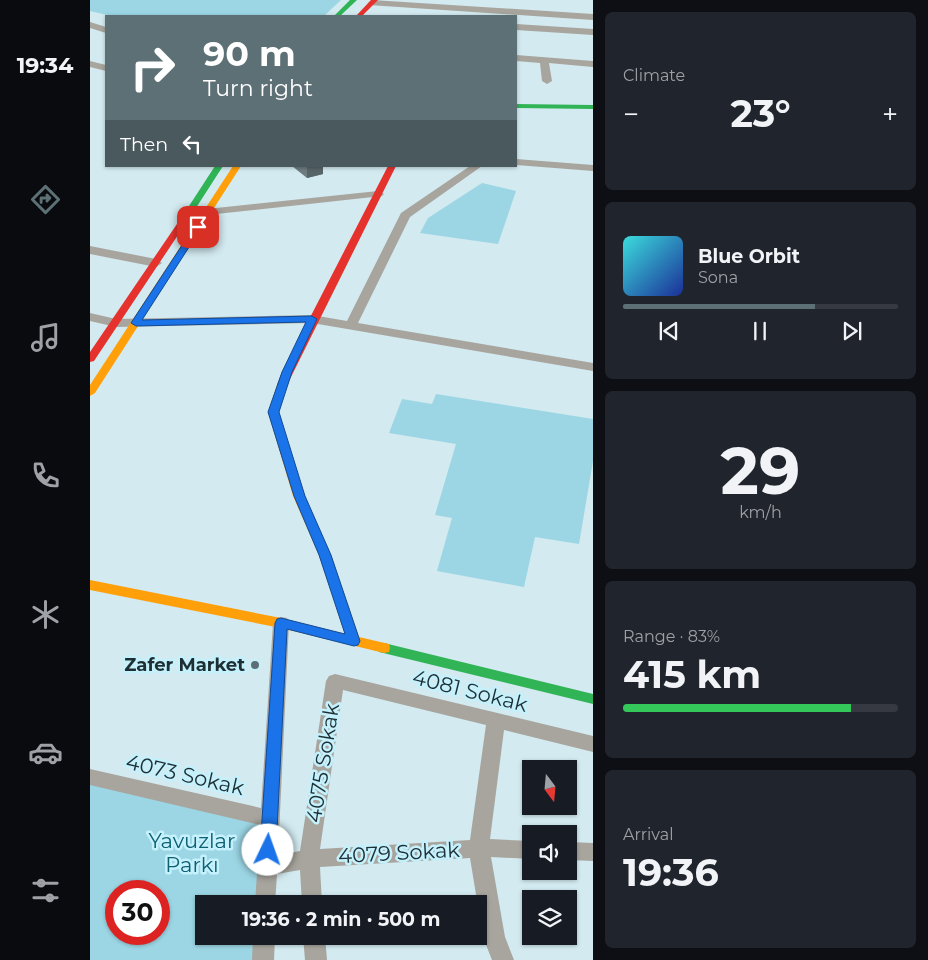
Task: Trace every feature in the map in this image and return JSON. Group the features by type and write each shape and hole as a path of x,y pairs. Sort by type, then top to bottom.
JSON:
{"street":[{"path":"338,15 354,0"},
{"path":"361,15 373,1 593,17"},
{"path":"90,25 105,30"},
{"path":"517,27 593,32"},
{"path":"517,58 593,64"},
{"path":"544,60 547,81"},
{"path":"90,64 105,68"},
{"path":"517,106 593,107"},
{"path":"517,162 593,168"},
{"path":"90,358 116,323 218,167"},
{"path":"92,388 236,167"},
{"path":"354,641 325,555 300,496 274,412 287,372 312,319 392,167"},
{"path":"351,325 405,215 476,167"},
{"path":"207,212 378,194"},
{"path":"90,250 156,263"},
{"path":"90,317 116,323 312,319 593,367"},
{"path":"90,585 281,623 593,699"},
{"path":"265,895 281,623"},
{"name":"4081 Sokak","path":"336,681 593,744"},
{"name":"4075 Sokak","path":"311,895 308,859 336,681"},
{"path":"496,720 479,848 494,937 503,960"},
{"name":"4073 Sokak","path":"90,777 270,819"},
{"name":"4079 Sokak","path":"267,866 308,859 479,848 522,850"},
{"path":"577,851 593,852"},
{"path":"263,960 264,945"},
{"path":"315,945 316,960"}],"green space":[{"path":"90,0 341,0 325,15 107,15 90,11"},
{"path":"482,183 516,191 498,244 420,233 428,218"},
{"path":"436,394 593,419 593,461 579,544 535,537 524,587 437,571 452,518 435,515 456,444 389,433 402,399 432,404"},
{"name":"Yavuzlar Parkı","path":"90,779 270,819 267,895 195,895 195,945 265,945 265,960 90,960"}],"traffic: fast":[{"path":"338,15 354,0"},
{"path":"517,106 593,107"},
{"path":"182,223 218,167"},
{"path":"384,648 593,699"}],"traffic: slow":[{"path":"90,393 236,167"},
{"path":"282,385 273,412 299,496 325,555 354,641"},
{"path":"90,585 281,623 384,648"}],"traffic: jam":[{"path":"360,15 375,0"},
{"path":"282,385 391,167"},
{"path":"90,359 182,223"}],"place":[{"name":"Zafer Market","path":"255,665"}],"route":[{"path":"198,227 136,323 312,319 287,372 274,412 300,496 325,555 354,641 281,623 268,850"}]}
